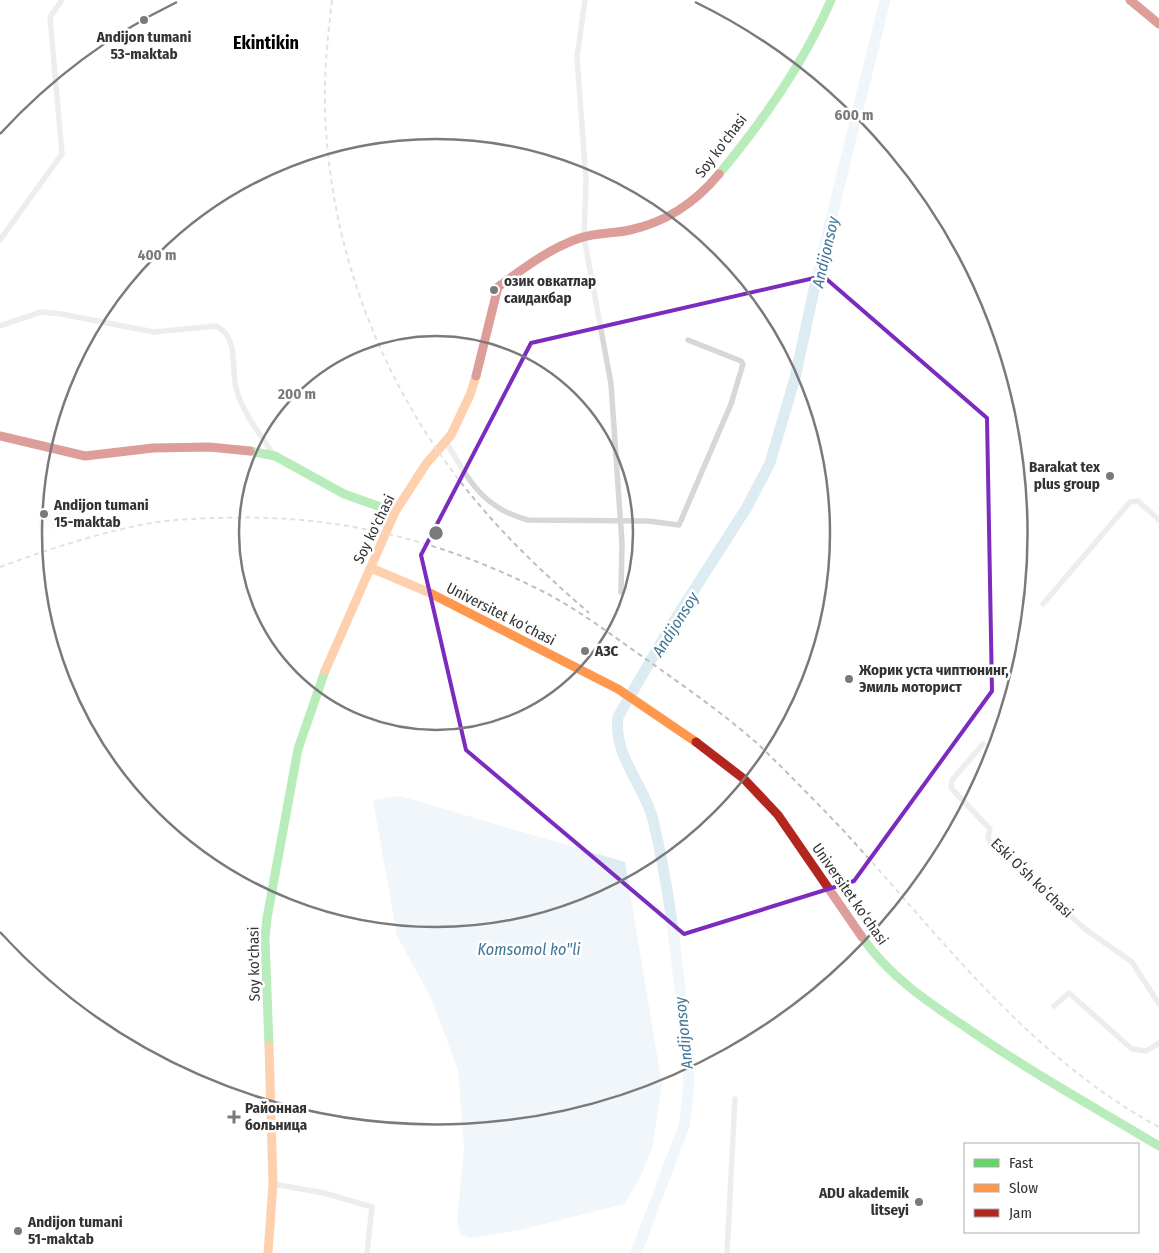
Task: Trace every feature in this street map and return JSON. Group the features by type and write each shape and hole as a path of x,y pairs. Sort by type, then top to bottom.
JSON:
{"main road":[{"name":"Soy ko'chasi","path":"268,1253 273,1184 265,938 267,918 298,749 323,676 354,602 395,512 426,464 446,442 470,395 485,346 498,286 545,252 584,237 631,230 654,223 676,214 697,199 717,178 785,84 808,49 831,0"},
{"path":"1130,0 1159,24"},
{"path":"0,436 86,456 134,449 209,447 239,449 275,456 344,494 395,512"},
{"name":"Universitet kо‘chasi","path":"371,568 428,592 618,689 717,757 744,779 778,815 874,955 914,992 1003,1052 1159,1146"}],"street":[{"path":"0,240 62,154 50,17 62,0"},
{"path":"585,0 577,57 586,180 584,237 611,384 620,522 621,592"},
{"path":"0,326 41,312 61,314 154,332 216,326 224,330 232,344 232,365 239,395 275,456"},
{"path":"446,442 470,482 496,508 503,512 528,520 648,521 678,525 731,404 742,368 741,361 688,340"},
{"path":"1042,604 1130,502 1138,501 1159,520"},
{"name":"Eski Oʻsh koʻchasi","path":"983,744 952,780 950,786 990,829 988,838 990,842 1085,929 1132,962 1159,1004"},
{"path":"1054,1006 1069,993 1132,1049 1146,1051 1159,1043"},
{"path":"726,1253 735,1099"},
{"path":"273,1184 324,1193 372,1206 367,1253"}],"highlighted area":[{"path":"823,276 987,418 992,691 854,881 684,934 466,750 421,555 531,343"}],"shaded area":[{"path":"70,510 72,526 40,530 38,514"}],"water":[{"name":"Komsomol ko\"li","path":"400,796 625,862 662,1085 652,1148 641,1176 624,1204 520,1230 472,1238 461,1235 457,1222 464,1147 458,1070 431,998 397,936 373,800"}],"waterway":[{"name":"Andijonsoy","path":"636,1253 684,1126 689,1069 675,944 660,851 649,807 630,770 620,744 618,717 669,629 747,507 770,463 795,378 817,276 885,0"}],"railway":[{"path":"332,0 325,79 329,160 337,213 350,265 367,316 389,366 414,413 443,459 476,501 516,545 589,613"},
{"path":"0,567 69,543 140,525 192,519 265,518 348,526 388,534 467,558 544,592 582,614 643,657 717,710 759,745 842,829 951,952 1027,1030 1068,1066 1112,1098 1159,1127"}],"traffic: fast":[{"path":"719,174 781,91 808,46 831,0"},
{"path":"250,451 275,456 344,494 395,512"},
{"path":"269,1046 265,938 267,918 298,749 325,671"},
{"path":"862,937 872,951 896,975 936,1007 1036,1073 1159,1146"}],"traffic: slow":[{"path":"325,671 395,512 426,464 451,435 470,395 476,376"},
{"path":"371,568 428,592 618,689 696,742"},
{"path":"268,1253 273,1184 269,1046"}],"traffic: jam":[{"path":"1130,0 1159,24"},
{"path":"476,376 498,287 538,259 569,242 592,235 630,230 668,216 700,194 719,174"},
{"path":"0,436 85,456 153,448 209,447 250,451"},
{"path":"696,742 744,779 778,815 862,937"}],"place":[{"name":"Andijon tumani 53-maktab","path":"144,20"},
{"name":"озик овкатлар саидакбар","path":"494,290"},
{"name":"Barakat tex plus group","path":"1110,476"},
{"name":"Andijon tumani 15-maktab","path":"44,514"},
{"name":"АЗС","path":"585,651"},
{"name":"Жорик уста чиптюнинг, Эмиль моторист","path":"849,679"},
{"name":"Районная больница","path":"234,1117"},
{"name":"ADU akademik litseyi","path":"919,1202"},
{"name":"Andijon tumani 51-maktab","path":"18,1231"}],"district":[{"name":"Ekintikin","path":"266,43"}]}
